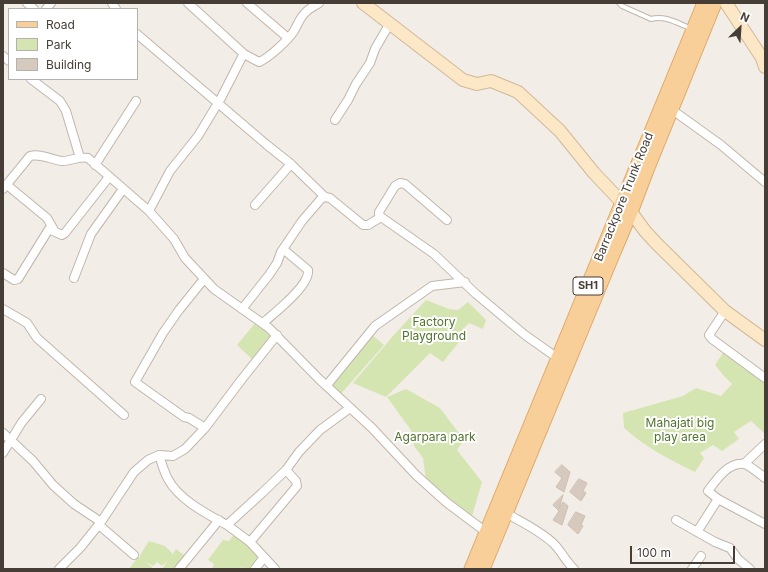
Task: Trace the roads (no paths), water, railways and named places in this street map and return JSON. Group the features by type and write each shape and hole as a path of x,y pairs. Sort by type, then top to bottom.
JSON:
{"main road":[{"name":"Barrackpore Trunk Road","path":"471,569 491,535 506,514 609,264 627,207 704,3"},
{"name":"Barrackpore Trunk Road","path":"486,568 491,535 558,359 671,109 715,3"}],"street":[{"path":"188,3 244,54 259,62 265,60 288,38 301,17 308,10 319,3"},
{"path":"247,3 288,38"},
{"path":"363,3 463,80 477,84 492,81 518,92 560,131 594,173 627,207 656,243 725,311 765,340"},
{"path":"726,3 762,58 765,68"},
{"path":"335,120 370,63 375,49 390,23"},
{"path":"138,35 291,164 326,197 330,198 363,224 368,225 381,217"},
{"path":"149,211 170,171 198,136 244,54"},
{"path":"32,80 64,105 80,158"},
{"path":"95,165 136,101"},
{"path":"671,109 721,145 765,182"},
{"path":"54,230 47,218 5,187 30,156 36,155 63,161 88,158 149,211 174,239 185,258 214,289 276,335 446,502 491,535"},
{"path":"254,204 291,164"},
{"path":"3,273 14,280 18,279 49,229 65,234 109,177"},
{"path":"447,220 405,184 400,183 395,186 379,212 381,217 434,254 525,335 558,359"},
{"path":"74,278 91,234 124,189"},
{"path":"242,309 269,275 277,263 283,249 302,222 321,199 326,197"},
{"path":"263,324 289,300 307,278 308,270 283,249"},
{"path":"204,279 175,316 135,382 184,417 189,418 205,428"},
{"path":"327,386 376,326 432,286 465,282"},
{"path":"3,309 27,323 36,338 124,415"},
{"path":"725,311 709,335 712,339 765,378"},
{"path":"59,569 80,548 100,524 134,472 148,460 159,455 173,456 179,453 185,449 205,428 276,335"},
{"path":"3,453 22,422 41,399"},
{"path":"227,525 286,470 299,452 320,430 350,408"},
{"path":"3,433 33,461 53,484 69,499 100,524 134,555"},
{"path":"765,444 744,464 732,466 721,475 708,491 718,499 765,524"},
{"path":"159,455 164,471 174,487 189,501 227,525 250,542 275,569"},
{"path":"744,464 765,478"},
{"path":"250,542 297,486 296,482 286,470"},
{"path":"697,532 718,499"},
{"path":"506,514 539,532 555,545 574,569"},
{"path":"179,569 219,520"},
{"path":"676,520 715,542 730,548 738,559 750,569"},
{"path":"692,569 701,556"},
{"path":"255,569 264,557"}],"lane":[{"path":"619,3 622,6 651,20 656,18 666,18 693,30"}],"park label":[{"name":"Factory Playground","path":"434,329"},
{"name":"Mahajati big play area","path":"680,430"},
{"name":"Agarpara park","path":"435,437"}]}
